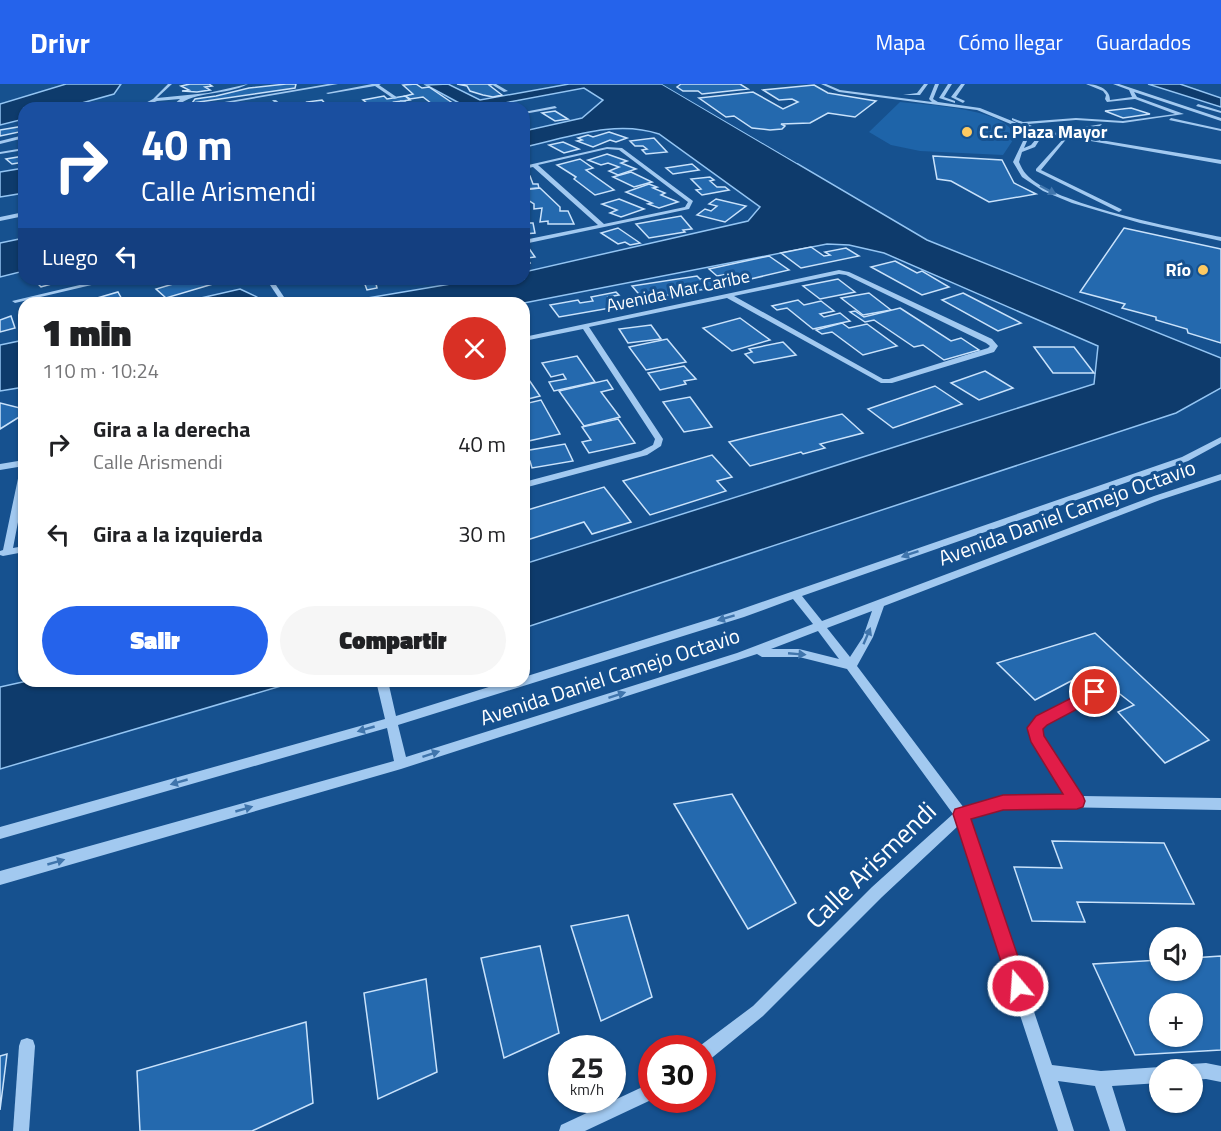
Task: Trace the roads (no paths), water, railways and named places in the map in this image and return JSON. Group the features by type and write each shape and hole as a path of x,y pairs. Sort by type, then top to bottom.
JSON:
{"street":[{"path":"148,102 170,84"},
{"path":"155,98 185,98 246,84"},
{"path":"228,102 336,84"},
{"path":"319,94 377,84 396,98"},
{"path":"493,84 506,91"},
{"path":"823,84 839,91 978,109 1015,124 1076,119 1118,122"},
{"path":"963,84 953,97 956,100 995,109"},
{"path":"1088,84 1106,92 1109,101 1135,98 1182,114 1220,120"},
{"path":"1115,84 1165,94"},
{"path":"854,87 908,95 919,93 926,85 959,89"},
{"path":"936,85 931,99 936,103"},
{"path":"949,86 941,98 1009,115 1037,130 1221,163"},
{"path":"1133,87 1135,98"},
{"path":"1133,87 1220,120"},
{"path":"154,102 155,98"},
{"path":"180,102 185,98"},
{"path":"269,102 286,99"},
{"path":"1188,101 1221,112"},
{"path":"530,112 555,107"},
{"path":"1050,132 1182,114"},
{"path":"1165,117 1221,130"},
{"path":"1015,124 1025,141 1016,161 1017,165 1033,182 1055,194 1104,212 1220,236"},
{"path":"1022,151 1033,146 1042,134 1221,163"},
{"path":"0,143 18,138"},
{"path":"1066,138 1038,170 1126,213 1220,236"},
{"path":"530,166 607,148 625,151 691,202 687,208 530,241"},
{"path":"0,153 18,150"},
{"path":"533,165 603,226"},
{"path":"0,219 18,215"},
{"name":"Avenida Mar Caribe","path":"530,338 585,327 727,295 839,272 846,273 989,341 994,346 991,350 889,381 881,381 727,295"},
{"path":"33,297 87,285"},
{"path":"530,483 644,453 657,446 659,439 585,327"},
{"name":"Avenida Daniel Camejo Octavio","path":"530,679 795,594 1185,459 1221,440"},
{"path":"0,467 18,464"},
{"name":"Avenida Daniel Camejo Octavio","path":"0,878 401,764 741,656 1157,498 1221,477"},
{"path":"4,553 18,494"},
{"path":"795,594 852,666 961,814 1066,1131"},
{"path":"852,666 868,637 879,604"},
{"path":"741,656 769,652 799,653 852,666"},
{"path":"383,687 401,764"},
{"name":"Avenida Daniel Camejo Octavio","path":"0,833 391,722 504,687"},
{"path":"1077,801 1037,737 1035,728 1041,720 1095,692"},
{"name":"Calle Arismendi","path":"716,1044 758,1011 877,892 961,814 1003,803 1077,801 1221,804"},
{"path":"21,1131 27,1046"},
{"path":"1203,1071 1221,1074"},
{"path":"1047,1072 1101,1079 1149,1076"},
{"path":"1101,1079 1118,1131"},
{"path":"567,1131 638,1096"}],"place":[{"name":"C.C. Plaza Mayor","path":"967,132"},
{"name":"Río","path":"1203,270"}]}
